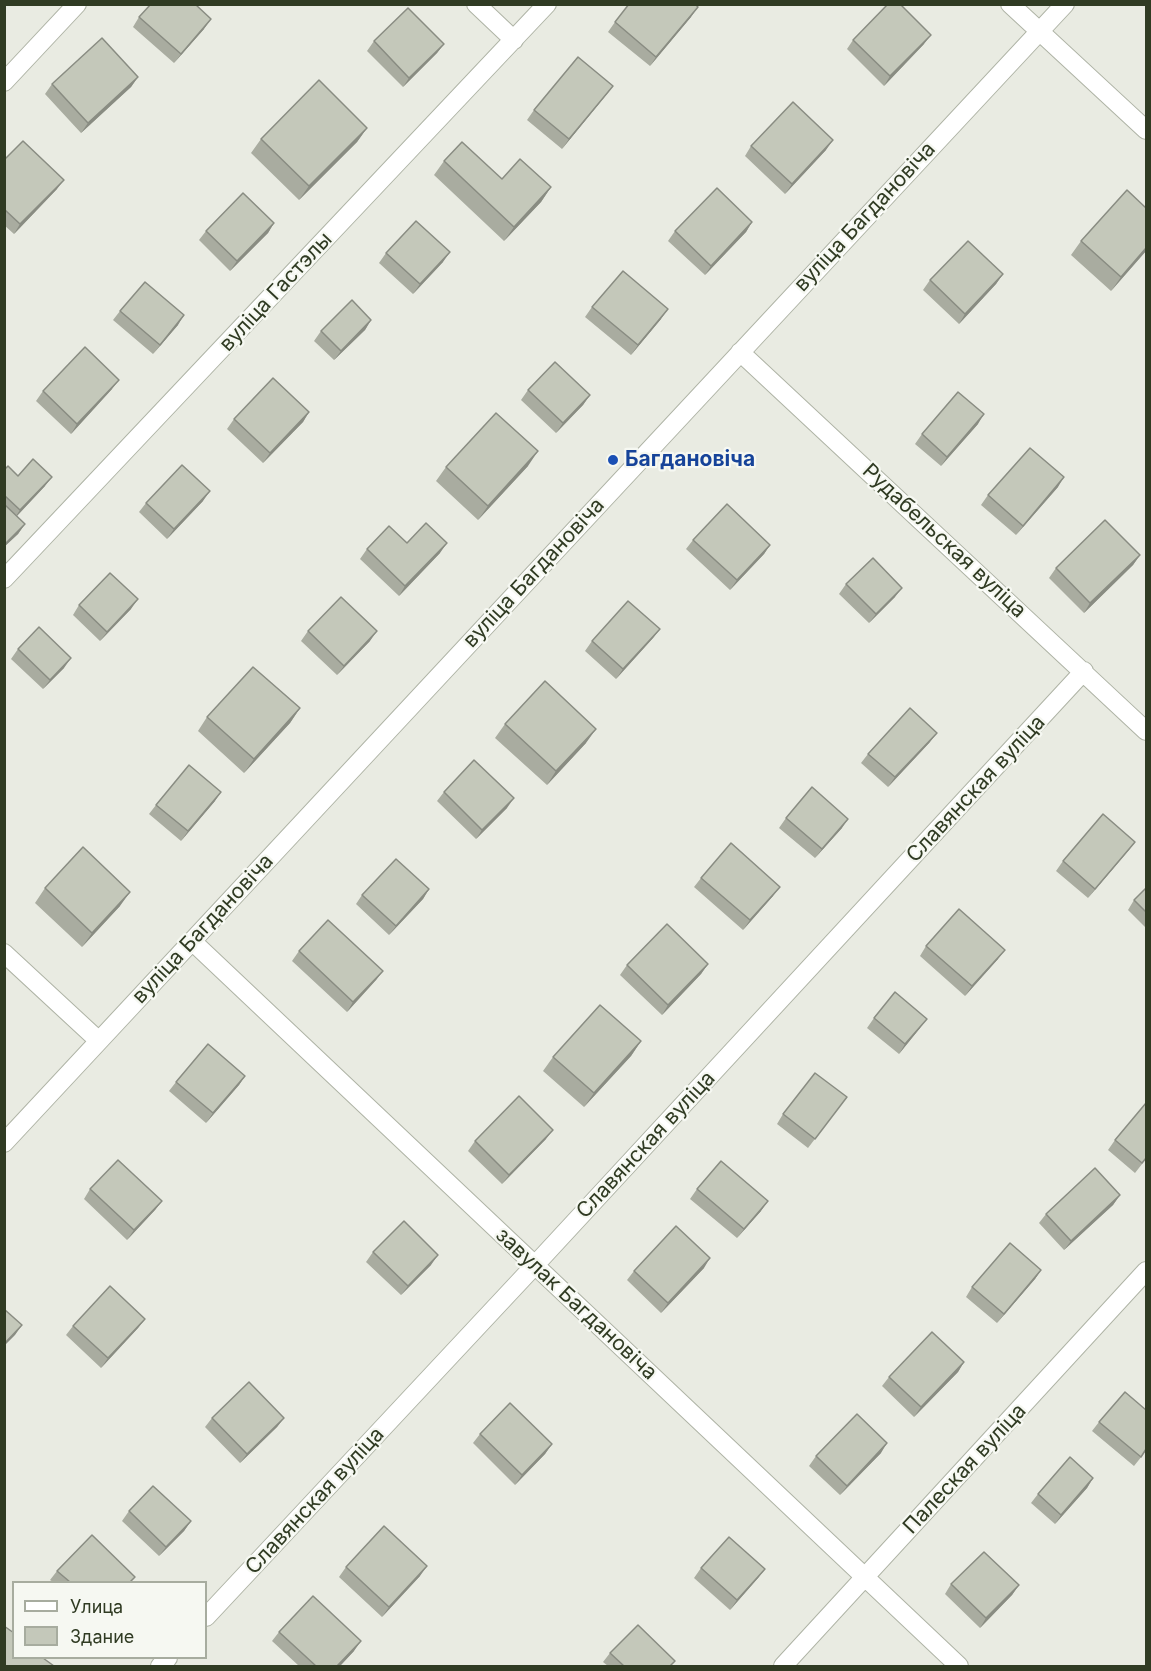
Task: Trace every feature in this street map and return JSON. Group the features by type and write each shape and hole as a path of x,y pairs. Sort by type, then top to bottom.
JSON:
{"street":[{"path":"4,82 77,4"},
{"path":"476,4 514,40"},
{"name":"вуліца Гастэлы","path":"4,579 547,4"},
{"path":"1010,4 1146,129"},
{"name":"вуліца Багдановіча","path":"4,1143 1065,4"},
{"name":"Рудабельская вуліца","path":"740,352 1146,731"},
{"name":"Славянская вуліца","path":"207,1616 1084,671"},
{"name":"завулак Багдановіча","path":"192,941 959,1666"},
{"path":"4,953 99,1041"},
{"name":"Палеская вуліца","path":"783,1666 1146,1271"}],"building":[{"path":"151,4 195,4 211,19 181,54 139,17"},
{"path":"629,4 695,4 698,7 656,57 615,22"},
{"path":"888,4 900,4 931,35 890,76 853,40"},
{"path":"408,8 444,44 409,78 374,41"},
{"path":"102,38 138,77 88,123 52,84"},
{"path":"578,57 613,86 569,139 534,110"},
{"path":"319,80 367,128 309,186 261,139"},
{"path":"793,102 833,140 792,184 751,146"},
{"path":"23,141 64,180 20,224 4,209 4,160"},
{"path":"462,142 502,179 520,159 551,187 514,227 444,161"},
{"path":"717,188 752,222 711,266 675,231"},
{"path":"1127,190 1146,208 1146,248 1121,277 1081,241"},
{"path":"243,193 274,223 237,261 206,231"},
{"path":"416,221 450,252 420,284 386,253"},
{"path":"968,241 1003,274 965,314 930,280"},
{"path":"623,271 668,309 638,345 592,307"},
{"path":"145,282 184,315 160,345 120,311"},
{"path":"352,300 371,320 341,351 321,331"},
{"path":"85,347 119,380 77,424 43,391"},
{"path":"555,362 590,395 563,423 528,390"},
{"path":"273,378 309,412 270,453 234,419"},
{"path":"958,392 984,414 947,457 922,434"},
{"path":"496,413 538,451 488,506 446,467"},
{"path":"1030,448 1064,477 1023,526 988,495"},
{"path":"33,459 52,477 20,510 4,495 4,470 8,466 18,476"},
{"path":"182,465 210,491 174,529 146,503"},
{"path":"4,504 25,524 4,545"},
{"path":"727,504 770,545 737,580 693,540"},
{"path":"1105,520 1140,555 1090,603 1056,568"},
{"path":"426,523 447,543 405,586 367,549 389,526 407,543"},
{"path":"873,558 902,588 876,614 846,584"},
{"path":"110,573 138,599 107,632 79,605"},
{"path":"341,597 377,631 344,666 308,631"},
{"path":"628,601 660,629 623,669 592,641"},
{"path":"39,627 71,658 50,680 18,649"},
{"path":"253,667 300,708 254,759 207,717"},
{"path":"545,681 596,729 556,771 505,724"},
{"path":"910,708 937,733 895,777 868,754"},
{"path":"474,760 514,798 482,830 444,792"},
{"path":"189,765 221,792 188,831 156,805"},
{"path":"812,787 848,819 822,849 786,818"},
{"path":"1103,814 1135,842 1095,889 1063,861"},
{"path":"731,843 780,887 750,920 701,878"},
{"path":"83,847 130,892 92,933 45,888"},
{"path":"396,859 429,889 396,926 362,895"},
{"path":"1146,888 1146,912 1134,900"},
{"path":"959,909 1005,950 972,986 926,946"},
{"path":"328,920 383,971 353,1002 299,951"},
{"path":"667,924 708,964 668,1005 627,965"},
{"path":"895,992 927,1019 905,1044 874,1018"},
{"path":"600,1005 641,1041 594,1093 553,1057"},
{"path":"208,1044 245,1076 213,1113 176,1082"},
{"path":"815,1073 847,1097 815,1139 783,1114"},
{"path":"519,1096 553,1130 509,1175 475,1141"},
{"path":"1146,1103 1146,1158 1142,1163 1115,1140"},
{"path":"118,1160 162,1201 134,1230 90,1189"},
{"path":"721,1161 768,1201 744,1229 697,1189"},
{"path":"1095,1168 1120,1195 1071,1241 1046,1214"},
{"path":"404,1221 438,1255 408,1286 373,1252"},
{"path":"676,1226 710,1258 668,1303 634,1271"},
{"path":"1010,1243 1041,1270 1004,1314 972,1287"},
{"path":"110,1286 145,1319 108,1358 73,1326"},
{"path":"4,1309 22,1325 4,1344"},
{"path":"932,1332 964,1362 921,1407 889,1377"},
{"path":"249,1382 284,1418 247,1454 212,1418"},
{"path":"1125,1392 1146,1410 1146,1449 1141,1457 1099,1422"},
{"path":"510,1403 552,1444 522,1475 480,1434"},
{"path":"857,1414 887,1443 847,1486 816,1456"},
{"path":"1070,1457 1093,1478 1061,1515 1038,1494"},
{"path":"153,1486 191,1521 166,1547 129,1511"},
{"path":"384,1526 427,1566 389,1607 346,1567"},
{"path":"92,1535 135,1577 131,1581 69,1581 57,1571"},
{"path":"729,1537 765,1569 737,1600 701,1568"},
{"path":"984,1552 1019,1585 986,1618 951,1584"},
{"path":"313,1596 361,1641 337,1666 316,1666 279,1632"},
{"path":"638,1625 675,1661 670,1666 624,1666 610,1653"},
{"path":"4,1626 12,1632 12,1659 44,1659 54,1666 4,1666"}],"place":[{"name":"Багдановіча","path":"613,460"}]}
